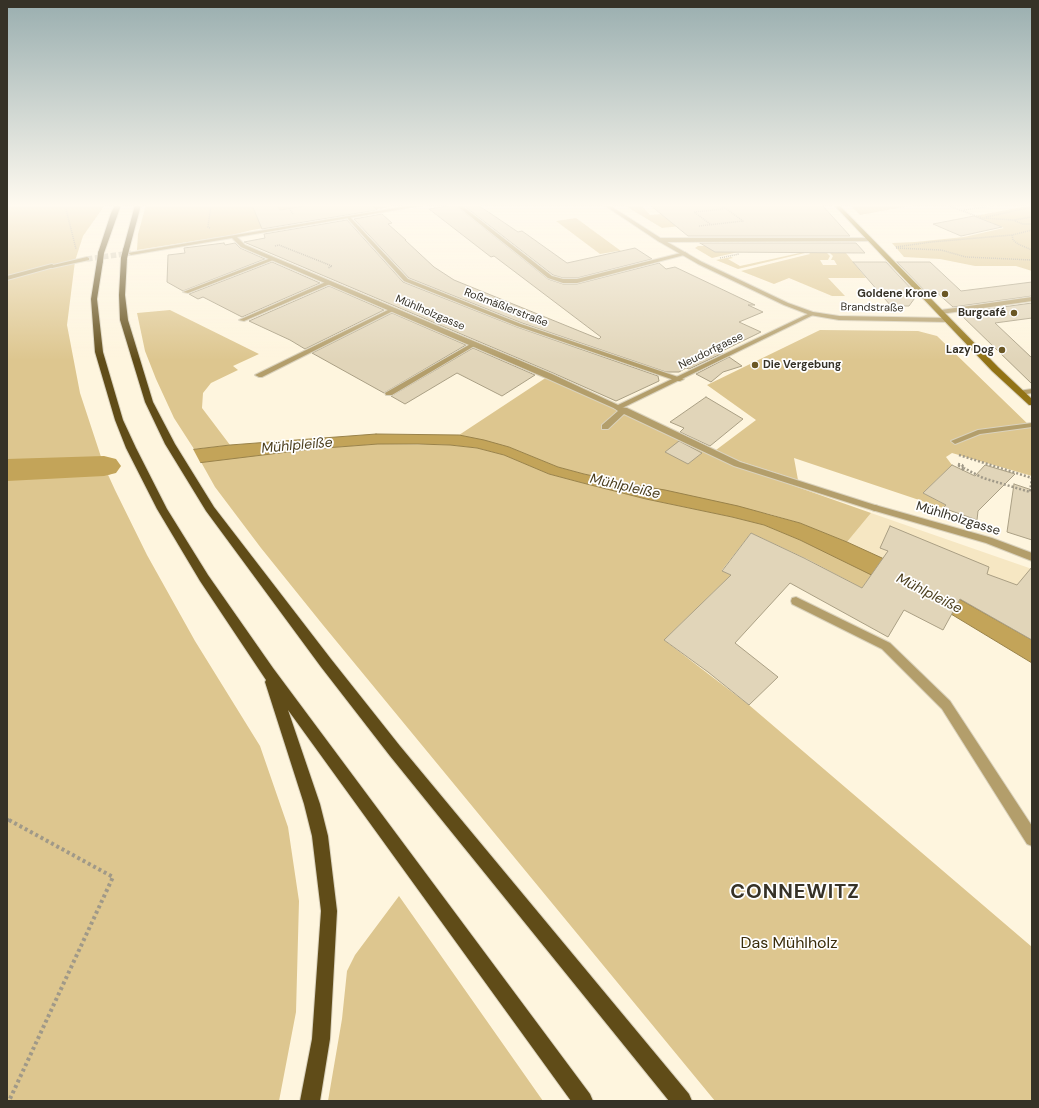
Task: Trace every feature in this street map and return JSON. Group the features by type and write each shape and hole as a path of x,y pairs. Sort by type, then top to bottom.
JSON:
{"highway":[{"path":"101,257 94,299 99,352 119,420 130,448 182,542 268,672 582,1101"},
{"path":"127,257 122,295 124,320 149,402 170,444 210,509 395,751 682,1101"},
{"path":"268,672 312,804 320,836 329,911 321,1039 310,1101"}],"main road":[{"path":"886,257 995,369 1032,403"}],"street":[{"name":"Mühlholzgasse","path":"268,257 549,376 737,464 875,508 989,540 1032,557"},
{"name":"Roßmäßlerstraße","path":"385,257 406,280 519,325 680,379"},
{"path":"524,257 550,277 563,281 577,281 674,257"},
{"name":"Brandstraße","path":"690,257 786,304 812,314 839,318 948,320"},
{"path":"7,278 85,259"},
{"path":"186,292 273,259"},
{"path":"242,320 328,282"},
{"path":"941,312 1032,299"},
{"path":"259,376 392,310"},
{"name":"Neudorfgasse","path":"605,427 621,409 812,314"},
{"path":"388,393 474,344"},
{"path":"1021,393 1032,391"},
{"path":"954,442 978,432 1032,425"},
{"path":"796,601 886,646 946,705 1032,839"}],"path":[{"path":"965,257 1032,260"},
{"path":"954,442 948,451 1032,478 1030,492 983,478 963,469"},
{"path":"7,819 113,877 9,1101"}],"shaded area":[{"path":"871,513 1032,569 1032,640 992,617 847,542"}],"green space":[{"path":"7,257 76,257 67,325 80,393 104,466 147,555 195,641 260,746 288,827 299,901 296,1012 279,1101 7,1101"},
{"path":"625,257 629,257 636,262 633,263"},
{"path":"731,257 733,258 728,259 740,266 782,257 789,257 738,269 716,260"},
{"path":"799,257 830,257 828,260 820,260 823,265 837,265 834,260 831,260 833,257 849,257 866,278 828,278 845,296 832,296 789,278 774,284 741,271"},
{"path":"904,257 1032,257 1032,271 1016,266 975,266 940,259"},
{"path":"170,310 259,354 233,366 238,370 211,383 203,393 202,408 230,445 194,449 174,418 156,379 145,351 137,313"},
{"path":"820,330 918,331 937,336 1032,428 1032,476 952,453 946,457 952,465 923,493 946,505 943,508 794,458 798,480 739,461 716,450 756,420 707,385"},
{"path":"547,377 735,465 871,513 847,542 800,523 769,514 584,474 558,467 509,447 459,435"},
{"name":"Das Mühlholz","path":"378,444 450,445 477,448 504,455 549,474 646,499 764,525 800,540 872,574 862,588 807,559 751,533 722,570 731,575 664,640 749,705 1032,947 1032,1101 715,1101 261,548 215,487 201,462 312,449"},
{"path":"399,896 543,1101 328,1101 342,1019 347,971 355,955"}],"water":[{"path":"376,434 459,435 484,440 509,447 558,467 584,474 738,506 800,523 882,558 1032,640 1032,663 951,614 800,540 764,525 646,499 549,474 504,455 477,448 450,445 378,444 312,449 99,475 57,464 96,461 230,445"}],"pier":[{"path":"192,447 201,464 111,476 104,458"}],"building":[{"path":"168,257 260,257 265,259 183,291 167,282"},
{"path":"279,257 380,257 403,282 517,327 658,376 659,381 616,401"},
{"path":"389,257 423,257 434,267 454,280 599,339 601,337 495,257 520,257 548,279 563,284 577,284 659,263 666,269 675,267 755,305 748,305 763,312 739,322 761,332 720,352 723,353 689,369 686,368 679,372 666,372 522,323 409,278"},
{"path":"529,257 558,257 567,263 596,257 648,257 652,259 577,278 563,278 553,275"},
{"path":"272,262 320,283 242,317 203,297 198,299 189,294"},
{"path":"853,262 886,262 917,295 909,306 891,306"},
{"path":"897,262 930,262 961,291 1032,282 1032,296 953,307 935,291 925,291"},
{"path":"329,286 384,310 305,349 290,340 249,321"},
{"path":"1032,303 1032,318 995,323 1032,358 1032,384 959,313"},
{"path":"392,313 466,345 384,393 312,353"},
{"path":"473,348 535,375 502,396 457,373 405,404 391,396"},
{"path":"729,357 742,366 723,372 711,382 696,374"},
{"path":"706,397 743,419 710,446 680,432 684,428 670,422"},
{"path":"679,441 702,453 688,464 665,452"},
{"path":"952,465 975,476 985,465 1015,474 978,511 977,520 943,508 946,505 923,493"},
{"path":"1014,484 1032,490 1032,540 1007,532"},
{"path":"890,526 989,567 987,574 1017,585 1032,567 1032,640 960,599 943,630 904,610 888,637 790,583 735,643 778,677 749,705 708,672 664,640 731,575 722,571 751,533 862,588 888,551 880,548"}],"waterway":[{"name":"Mühlpleiße","path":"7,470 104,466"}],"tunnel":[{"path":"87,259 104,257"}],"place":[{"name":"Goldene Krone","path":"945,294"},
{"name":"Burgcafé","path":"1014,313"},
{"name":"Lazy Dog","path":"1002,350"},
{"name":"Die Vergebung","path":"755,365"}],"district":[{"name":"CONNEWITZ","path":"795,893"}]}
